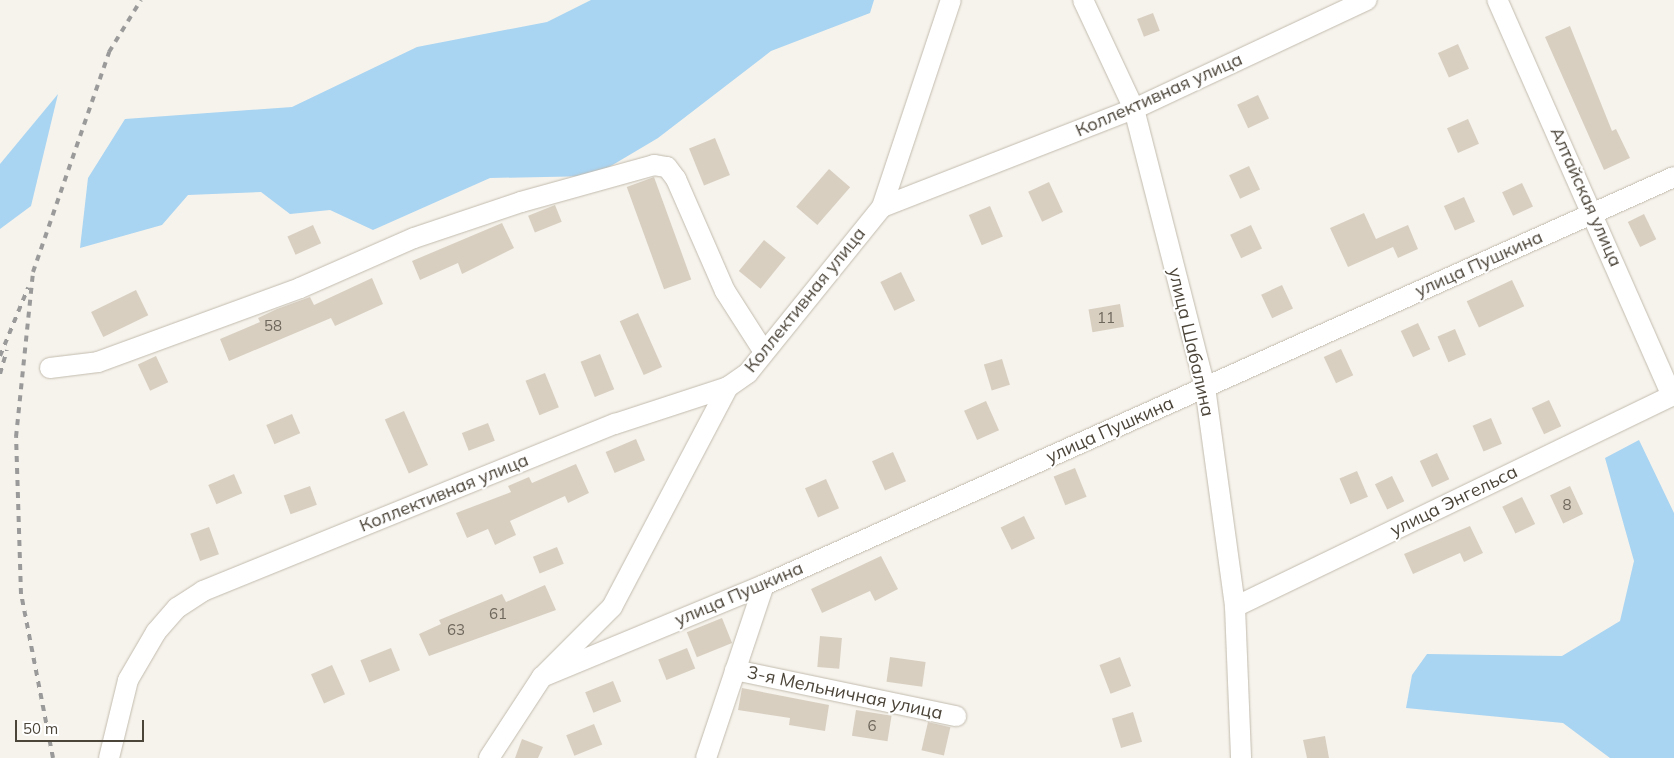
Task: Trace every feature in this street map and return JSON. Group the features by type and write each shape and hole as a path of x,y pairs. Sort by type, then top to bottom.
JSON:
{"street":[{"path":"882,206 951,0"},
{"name":"улица Шабалина","path":"1083,0 1134,110 1205,387 1235,607 1241,758"},
{"name":"Коллективная улица","path":"109,758 128,680 156,632 177,608 203,591 615,424 728,387 748,372 882,206 1134,110 1367,0"},
{"name":"Алтайская улица","path":"1496,0 1594,212 1672,396"},
{"path":"50,368 98,362 300,288 414,238 521,202 654,165 667,167 676,179 725,291 764,352"},
{"name":"улица Пушкина","path":"542,677 764,585 1674,177"},
{"path":"489,758 542,677 612,607 728,387"},
{"name":"улица Энгельса","path":"1235,607 1672,396"},
{"path":"706,758 764,585"},
{"name":"3-я Мельничная улица","path":"735,670 956,716"}],"water":[{"path":"591,0 874,0 870,13 771,51 658,138 594,176 490,178 373,230 330,210 290,214 261,192 188,195 162,225 80,248 88,178 125,119 292,107 417,47 547,22"},
{"path":"58,94 31,206 0,229 0,164"},
{"path":"1639,440 1674,513 1674,758 1610,758 1563,723 1406,708 1412,675 1427,654 1562,656 1620,621 1634,561 1605,458"}],"building":[{"path":"1153,13 1160,31 1144,37 1137,19"},
{"path":"1570,26 1612,131 1616,129 1630,158 1604,170 1545,37"},
{"path":"1458,44 1469,69 1449,78 1438,53"},
{"path":"1258,95 1269,119 1248,128 1237,105"},
{"path":"1468,119 1479,144 1458,153 1447,128"},
{"path":"715,138 730,175 704,186 689,148"},
{"path":"1249,166 1260,190 1240,199 1229,175"},
{"path":"829,169 850,187 817,225 796,207"},
{"path":"654,177 691,279 664,289 627,187"},
{"path":"1049,182 1063,212 1042,222 1028,192"},
{"path":"1522,183 1533,207 1513,216 1502,192"},
{"path":"1464,197 1475,222 1455,231 1444,206"},
{"path":"555,205 562,222 535,233 528,216"},
{"path":"990,206 1003,236 982,245 969,215"},
{"path":"1364,213 1376,239 1408,225 1418,249 1398,258 1393,247 1348,267 1330,228"},
{"path":"1644,214 1656,239 1640,247 1628,222"},
{"path":"502,223 514,248 462,274 458,263 420,280 412,261"},
{"path":"313,225 321,243 296,255 287,236"},
{"path":"1251,225 1262,249 1241,258 1230,235"},
{"path":"764,240 786,258 761,289 739,271"},
{"path":"901,272 915,301 894,311 880,282"},
{"path":"372,278 383,304 335,326 331,318 229,361 220,339 260,322 258,318 277,309 310,297 314,305"},
{"path":"1512,280 1524,306 1479,327 1467,301"},
{"path":"1282,285 1293,309 1272,318 1261,295"},
{"path":"136,290 148,315 103,337 91,312"},
{"path":"1120,304 1124,327 1092,332 1088,310"},
{"path":"638,313 662,367 644,375 620,321"},
{"path":"1418,323 1430,349 1413,357 1401,331"},
{"path":"1455,329 1466,355 1448,362 1438,336"},
{"path":"1341,349 1353,375 1336,383 1324,357"},
{"path":"600,354 614,389 595,397 581,362"},
{"path":"156,356 168,382 150,391 138,364"},
{"path":"1002,359 1010,385 992,390 984,365"},
{"path":"545,373 559,407 539,415 526,381"},
{"path":"1549,400 1561,426 1544,434 1532,408"},
{"path":"986,401 999,430 977,440 964,411"},
{"path":"404,411 428,465 409,473 385,420"},
{"path":"292,414 300,433 274,444 266,425"},
{"path":"1491,418 1502,444 1484,452 1473,426"},
{"path":"488,423 495,441 469,451 462,433"},
{"path":"636,439 645,460 615,473 606,452"},
{"path":"893,452 906,481 885,491 872,461"},
{"path":"1437,453 1449,479 1432,487 1420,461"},
{"path":"576,464 589,493 568,503 565,496 510,521 516,535 495,545 488,529 467,538 456,513 511,492 508,486 529,477 532,483"},
{"path":"1075,468 1087,497 1065,505 1054,477"},
{"path":"1357,471 1368,497 1350,504 1340,478"},
{"path":"234,474 242,493 216,504 208,485"},
{"path":"1392,476 1404,501 1387,509 1375,484"},
{"path":"826,479 839,508 818,518 805,488"},
{"path":"310,486 317,505 291,514 284,496"},
{"path":"1570,486 1583,514 1563,523 1550,495"},
{"path":"1522,497 1535,524 1515,534 1502,507"},
{"path":"1024,516 1035,538 1012,550 1001,527"},
{"path":"1470,526 1483,553 1464,562 1460,553 1413,574 1404,554"},
{"path":"209,527 219,554 200,561 190,534"},
{"path":"557,547 564,564 540,573 533,557"},
{"path":"881,556 898,589 875,601 870,591 822,613 811,589"},
{"path":"545,585 556,610 429,656 419,634 441,624 439,620 502,594 506,602"},
{"path":"722,618 732,643 697,657 687,632"},
{"path":"820,636 842,638 839,669 817,667"},
{"path":"391,648 400,670 369,683 360,660"},
{"path":"687,648 695,668 666,680 658,660"},
{"path":"890,657 926,662 922,687 887,682"},
{"path":"1120,657 1131,686 1111,694 1099,665"},
{"path":"332,665 345,694 324,704 311,674"},
{"path":"613,681 621,701 593,713 585,692"},
{"path":"742,688 829,705 825,731 789,725 790,718 738,710"},
{"path":"856,710 892,716 887,741 852,736"},
{"path":"1133,712 1142,742 1121,748 1112,718"},
{"path":"928,722 950,727 944,755 921,750"},
{"path":"594,724 602,744 574,756 566,735"},
{"path":"1325,736 1329,758 1307,758 1303,740"},
{"path":"522,739 543,747 538,758 515,758"}],"railway":[{"path":"53,758 21,594 16,437 33,272 109,52 141,0"},
{"path":"0,356 28,288"},
{"path":"0,374 7,350"}]}
